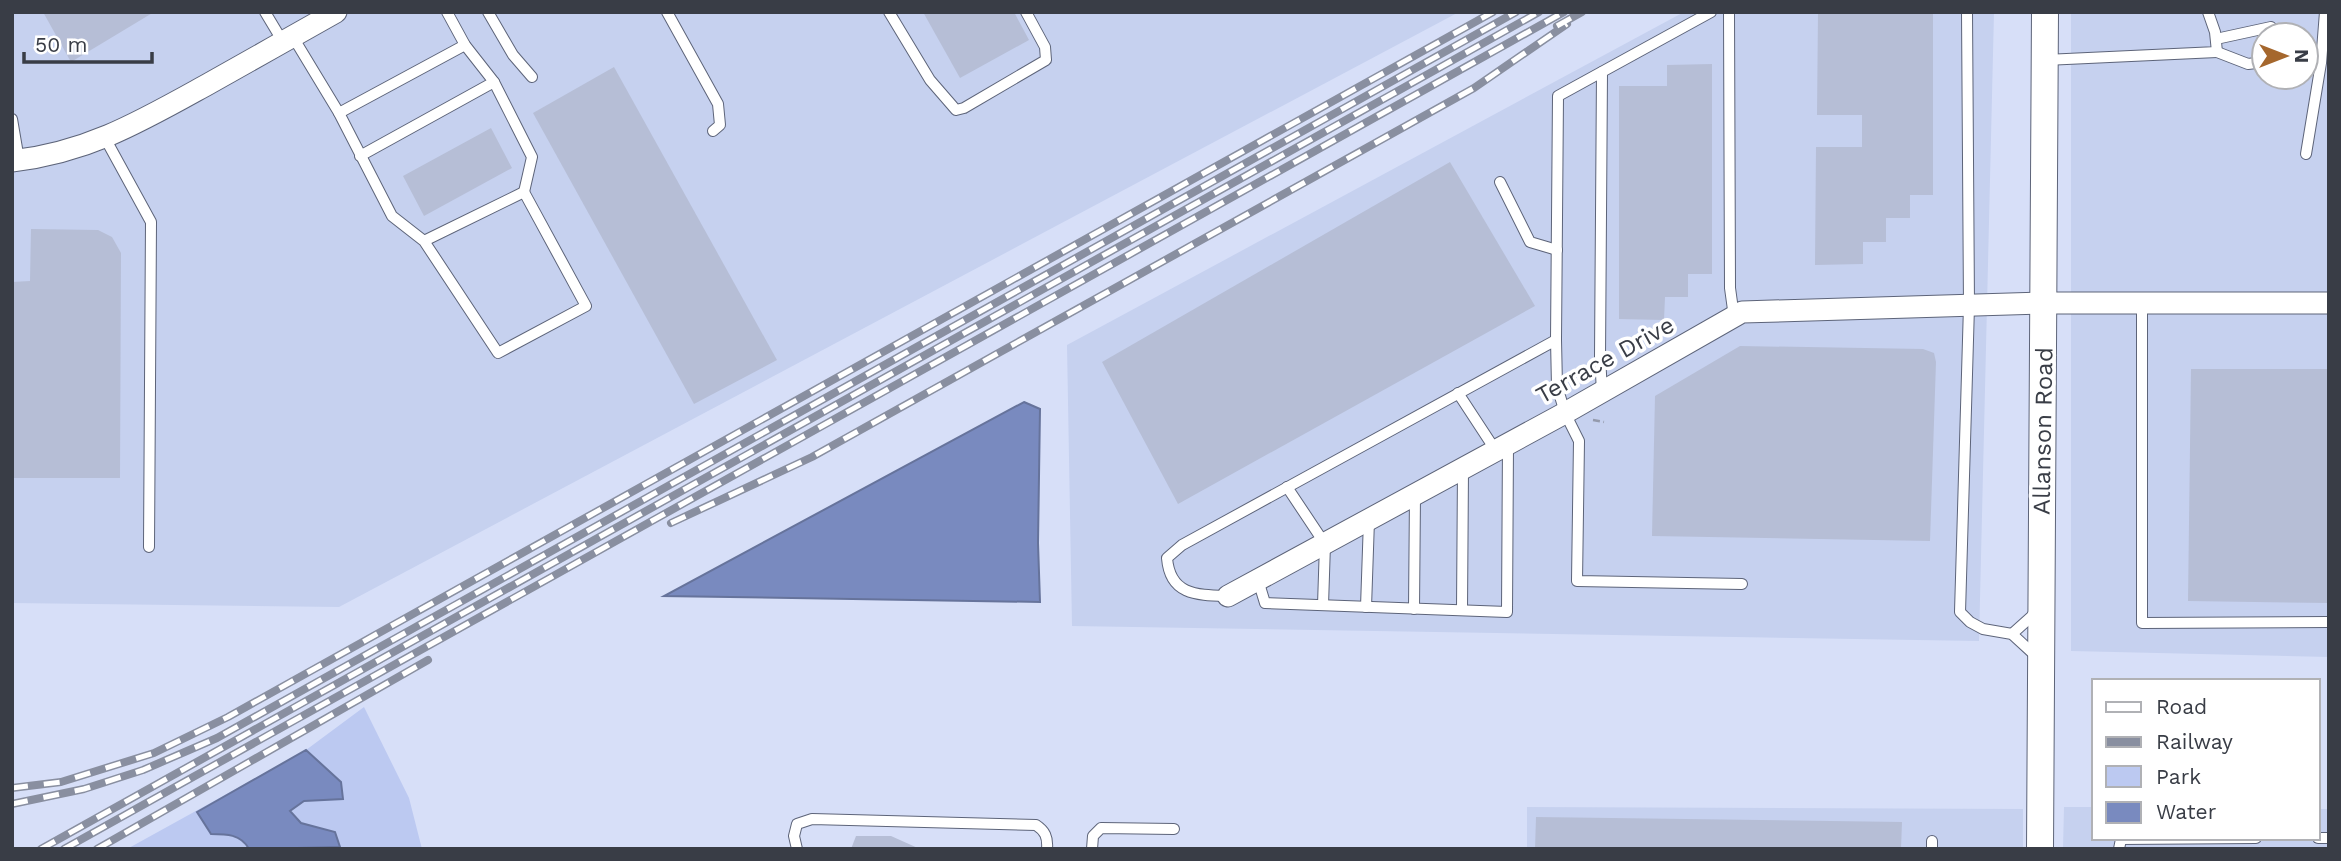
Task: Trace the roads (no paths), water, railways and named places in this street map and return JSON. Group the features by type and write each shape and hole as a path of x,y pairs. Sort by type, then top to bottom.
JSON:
{"street":[{"path":"16,160 75,149 141,122 336,12"},
{"name":"Allanson Road","path":"2040,849 2045,12"},
{"name":"Terrace Drive","path":"1228,596 1502,448 1742,313 2045,303 2329,303"}],"lane":[{"path":"265,12 288,39 339,113 392,216 424,241 498,353 586,306 524,192 531,157 494,82 465,45 447,12"},
{"path":"488,12 513,55 532,78"},
{"path":"667,12 718,104 720,125 713,131"},
{"path":"889,12 930,80 956,110 964,108 1046,60 1045,47 1026,12"},
{"path":"1711,12 1558,96 1557,386 1565,413 1579,441 1577,581 1742,584"},
{"path":"1729,12 1730,288 1734,317"},
{"path":"1967,12 1969,306 1960,612 1983,629 2012,634 2041,662"},
{"path":"2207,12 2216,39 2217,52"},
{"path":"2306,154 2321,62 2325,12"},
{"path":"2216,39 2250,32"},
{"path":"339,113 465,45"},
{"path":"2045,60 2217,52 2250,64"},
{"path":"1602,72 1602,392"},
{"path":"360,156 494,82"},
{"path":"12,119 16,160"},
{"path":"106,138 151,222 149,547"},
{"path":"1500,183 1530,242 1557,250"},
{"path":"424,241 524,192"},
{"path":"2142,303 2142,623 2329,622"},
{"path":"1228,596 1208,596 1175,585 1168,572 1167,558 1182,545 1556,340"},
{"path":"1258,580 1265,603 1507,612 1502,448 1458,393"},
{"path":"1462,610 1463,468"},
{"path":"1287,487 1325,544 1323,605"},
{"path":"1414,609 1415,495"},
{"path":"1366,607 1369,520"},
{"path":"2012,634 2031,617 2042,600"},
{"path":"797,849 794,836 797,824 812,819 1036,825 1044,830 1048,839 1047,849"},
{"path":"1092,849 1093,836 1101,828 1174,829"}],"water":[{"path":"1024,402 1040,409 1040,602 664,596"},
{"path":"306,750 341,782 343,799 304,801 290,811 301,823 335,832 340,847 249,849 237,838 211,834 197,812"}],"railway":[{"path":"12,788 61,782 154,753 228,717 1493,12"},
{"path":"12,804 84,789 143,770 217,738 1516,12"},
{"path":"41,849 1539,12"},
{"path":"64,849 1564,12"},
{"path":"1557,26 1582,12"},
{"path":"671,523 812,457 1474,88 1567,24"},
{"path":"97,849 428,660"}]}
